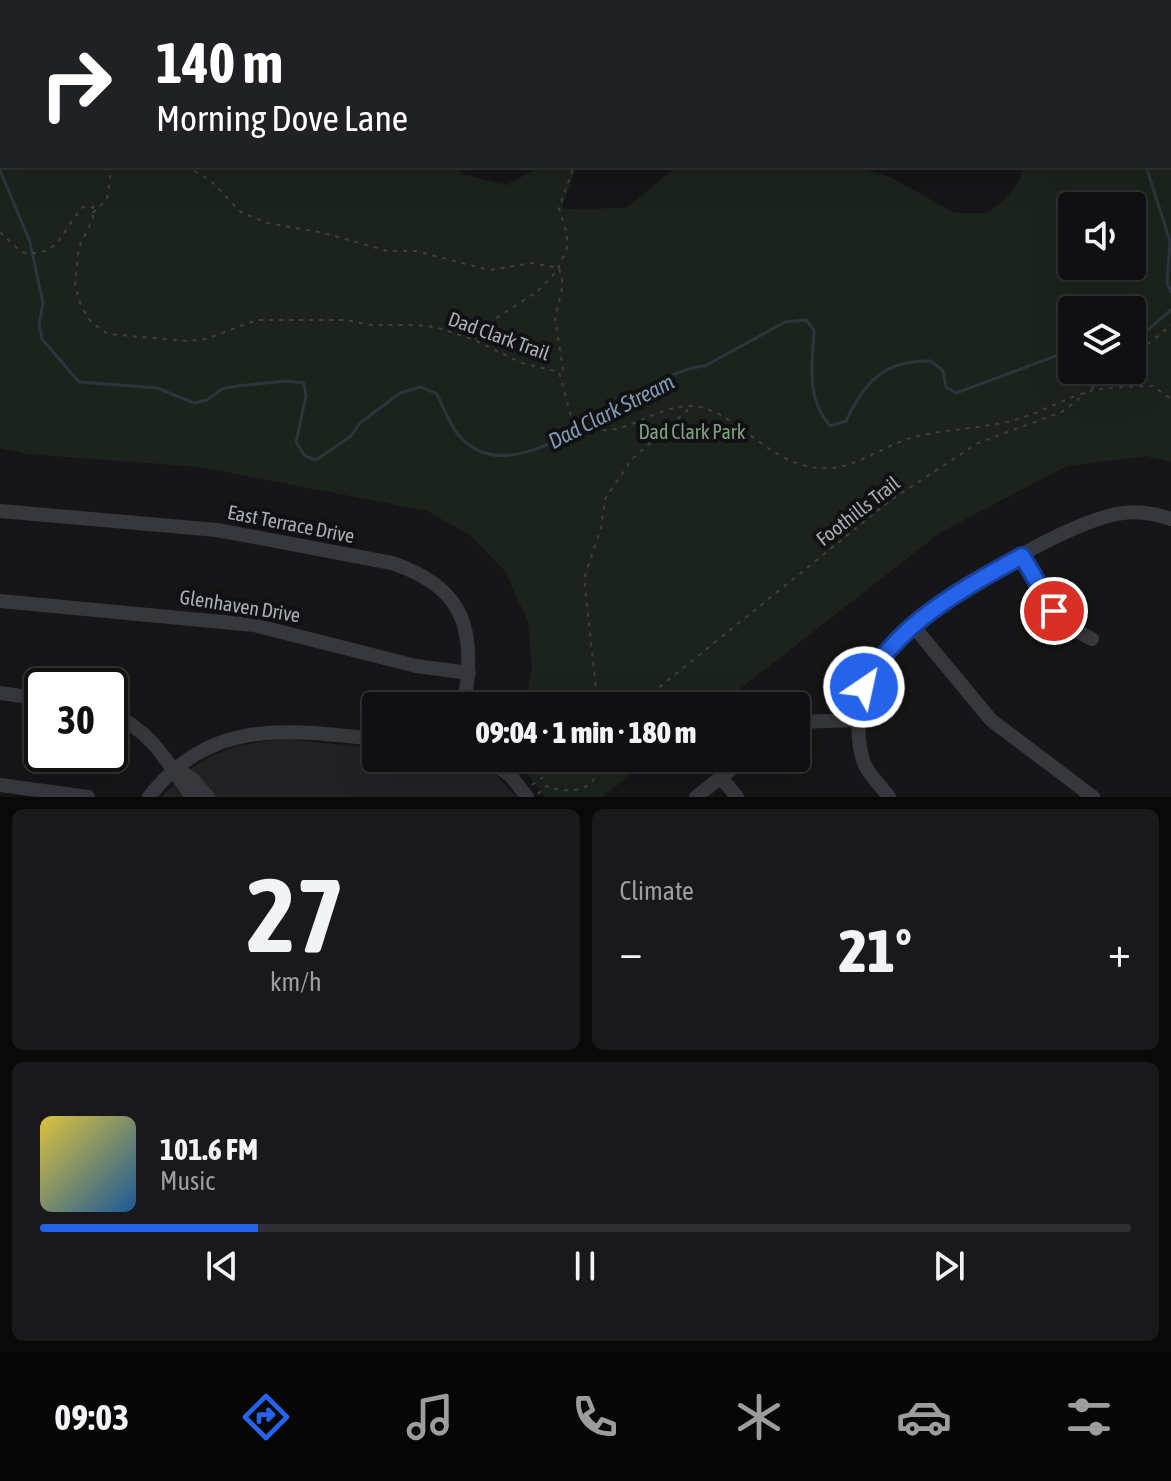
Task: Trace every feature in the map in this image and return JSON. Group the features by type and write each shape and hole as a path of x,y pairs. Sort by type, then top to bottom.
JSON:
{"street":[{"name":"East Terrace Drive","path":"0,511 217,530 392,563 417,572 438,585 463,618 469,637 466,692"},
{"path":"889,797 864,763 859,720 864,687 875,664 955,593 1095,520 1124,512 1154,514 1171,519"},
{"path":"1022,556 1054,611 1075,631 1092,639"},
{"name":"Glenhaven Drive","path":"0,601 230,621 281,630 416,666 469,673"},
{"path":"914,627 991,720 1093,797"},
{"path":"0,693 24,696"},
{"path":"810,722 859,720"},
{"path":"128,723 138,728 175,768 192,797"},
{"path":"149,797 175,768 211,746 255,732 290,730 362,738"},
{"path":"175,768 192,779 208,797"},
{"path":"505,772 529,791"},
{"path":"696,797 726,772"},
{"path":"720,776 737,797"},
{"path":"0,785 15,792 88,797"}],"path":[{"name":"Dad Clark Trail","path":"112,168 107,199 93,213 79,247 75,285 81,306 91,322 108,334 188,341 206,339 257,320 345,320 371,325 435,327 474,340 522,363 559,372 565,381 568,407 579,423 590,429 610,431 692,406"},
{"path":"189,168 210,180 241,212 267,223 324,233 388,251 416,251 490,270 532,263 559,268"},
{"path":"474,340 492,321 550,281 559,268 567,234 559,208 573,168"},
{"path":"0,232 10,245 25,253 38,254 55,247 83,207 93,207 93,213"},
{"path":"559,268 563,284 555,319 565,381"},
{"path":"1146,346 1171,325"},
{"name":"Foothills Trail","path":"653,692 891,500 978,443 1062,412 1098,384"},
{"path":"596,692 584,579 586,563 601,528 605,499 632,459 692,406 718,415 768,450 790,460 830,468 908,439 951,429 1007,422 1089,391 1153,386 1171,399"},
{"path":"529,791 553,772"},
{"path":"534,797 546,786 567,793 577,791 595,777 597,772"}],"shaded area":[{"path":"283,739 362,747 362,772 490,772 516,797 161,797 190,769 213,755 240,745"}],"green space":[{"name":"Dad Clark Park","path":"0,168 457,168 461,174 506,185 538,168 576,168 562,207 567,209 626,208 676,168 859,168 890,177 955,213 988,213 1015,186 1022,168 1171,168 1171,462 1146,456 1067,466 941,532 736,692 527,692 532,666 528,622 505,571 470,535 427,511 201,467 27,454 0,448"},
{"path":"526,772 634,772 602,797 545,797"}],"waterway":[{"path":"1147,168 1170,241 1167,283 1171,292"},
{"name":"Dad Clark Stream","path":"0,170 30,242 43,303 39,324 42,339 79,382 157,388 194,403 207,400 222,389 237,386 285,381 304,383 306,396 296,442 305,456 316,460 351,436 360,423 400,393 421,387 437,394 457,433 482,452 511,455 543,446 677,373 705,366 785,322 806,320 814,330 812,381 817,405 830,426 846,421 869,384 888,369 901,364 931,361 943,371 946,387 956,393 1058,355"},
{"name":"Dad Clark Stream","path":"1146,331 1171,310"}],"route":[{"path":"864,687 875,664 955,593 1022,556 1054,611"}]}
